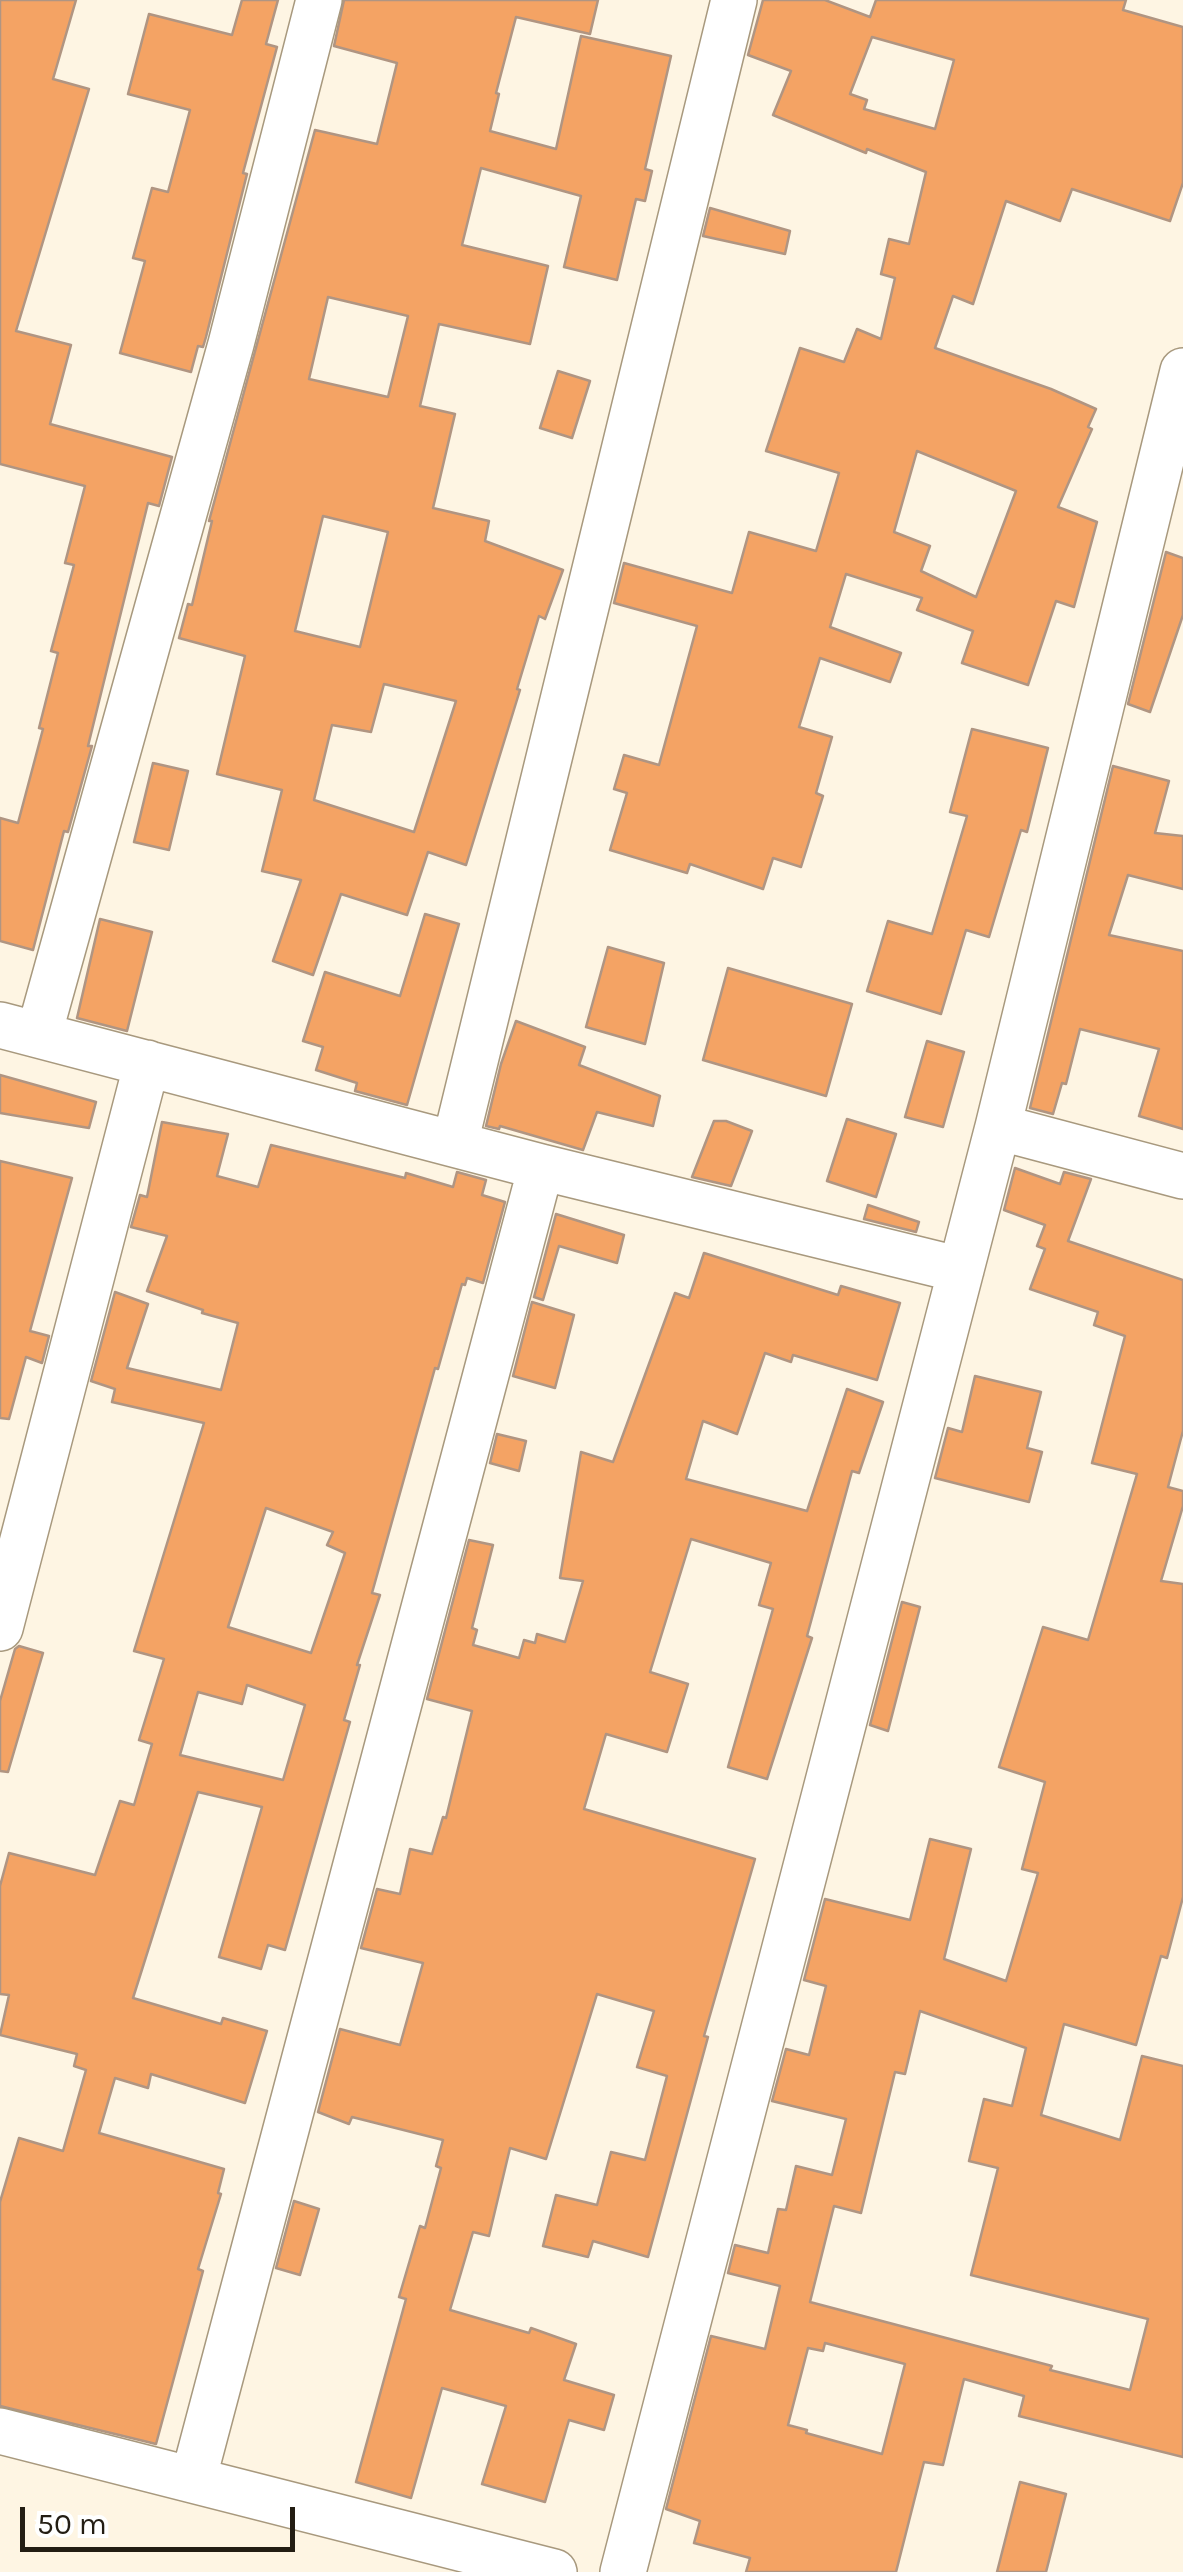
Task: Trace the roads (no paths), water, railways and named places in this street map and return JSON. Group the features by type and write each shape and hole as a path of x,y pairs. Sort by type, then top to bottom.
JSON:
{"street":[{"path":"319,0 230,344 20,1029 541,1167 960,1270"},
{"path":"455,1143 734,0"},
{"path":"623,2572 998,1127 1183,371"},
{"path":"0,1628 147,1062"},
{"path":"998,1127 1183,1176"},
{"path":"193,2480 541,1167"},
{"path":"0,2432 554,2572"}]}
